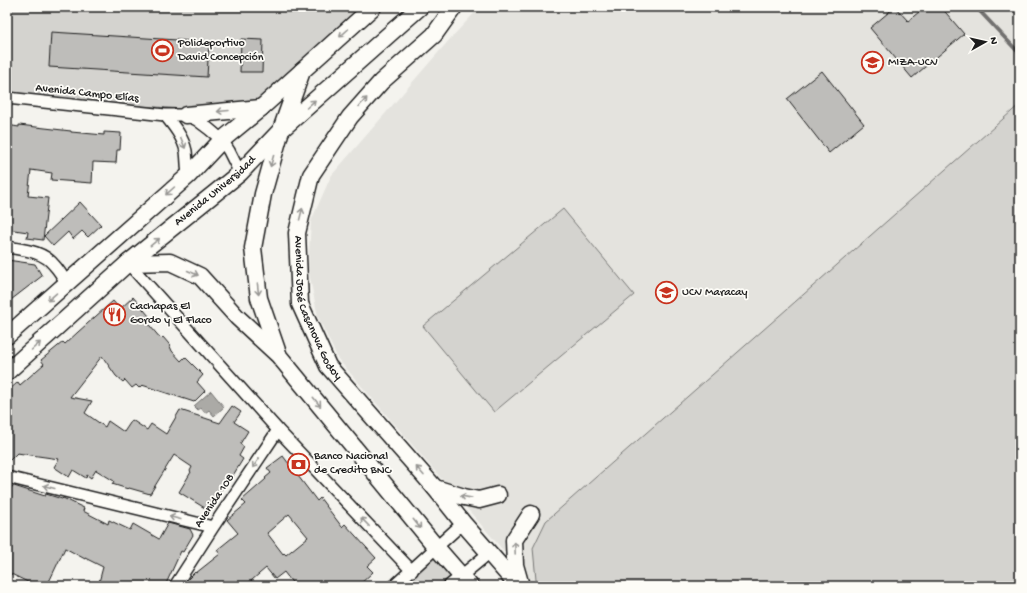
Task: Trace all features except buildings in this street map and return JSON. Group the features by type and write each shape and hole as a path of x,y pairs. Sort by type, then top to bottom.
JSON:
{"street":[{"path":"7,336 188,176 222,140 261,108 374,7"},
{"name":"Avenida Universidad","path":"7,372 128,263 240,173 281,130 420,7"},
{"name":"Avenida José Casanova Godoy","path":"454,7 434,35 381,82 350,117 311,175 297,233 300,304 328,366 435,488 489,553"},
{"path":"280,356 259,298 254,248 262,194 281,130 302,71"},
{"name":"Avenida Campo Elías","path":"7,98 164,115 186,115"},
{"path":"186,115 261,108"},
{"path":"164,115 182,139 186,151 188,176"},
{"path":"186,115 197,120 210,129 222,140 240,173"},
{"path":"7,247 42,255 54,264 67,284"},
{"path":"128,263 170,262 200,276 238,317 280,356 465,581"},
{"path":"128,263 278,430 412,571"},
{"name":"Avenida 108","path":"175,586 278,430"},
{"path":"7,477 213,527"},
{"path":"435,488 464,498 479,500 498,495"},
{"path":"521,586 515,565 514,540 531,514"},
{"path":"394,586 463,523"},
{"path":"449,586 465,581 489,553 518,586"}],"shaded area":[{"name":"Polideportivo David Concepción","path":"7,7 362,7 251,114 7,96"},
{"name":"UCV Maracay","path":"480,7 1020,7 1020,586 534,586 338,359 318,317 308,268 311,221 331,176 450,39"},
{"path":"1020,104 1020,586 542,586 536,580 533,548 546,521"},
{"path":"563,209 634,295 494,412 423,326"},
{"path":"211,391 224,407 214,416 209,410 205,413 201,408 198,410 194,406"},
{"path":"436,555 454,575 441,586 401,586"}],"waterway":[{"path":"976,7 1020,54"}],"place":[{"name":"Polideportivo David Concepción","path":"162,51"},
{"name":"MIZA-UCV","path":"873,63"},
{"name":"UCV Maracay","path":"667,293"},
{"name":"Cachapas El Gordo y El Flaco","path":"114,314"},
{"name":"Banco Nacional de Credito BNC","path":"298,464"}]}
